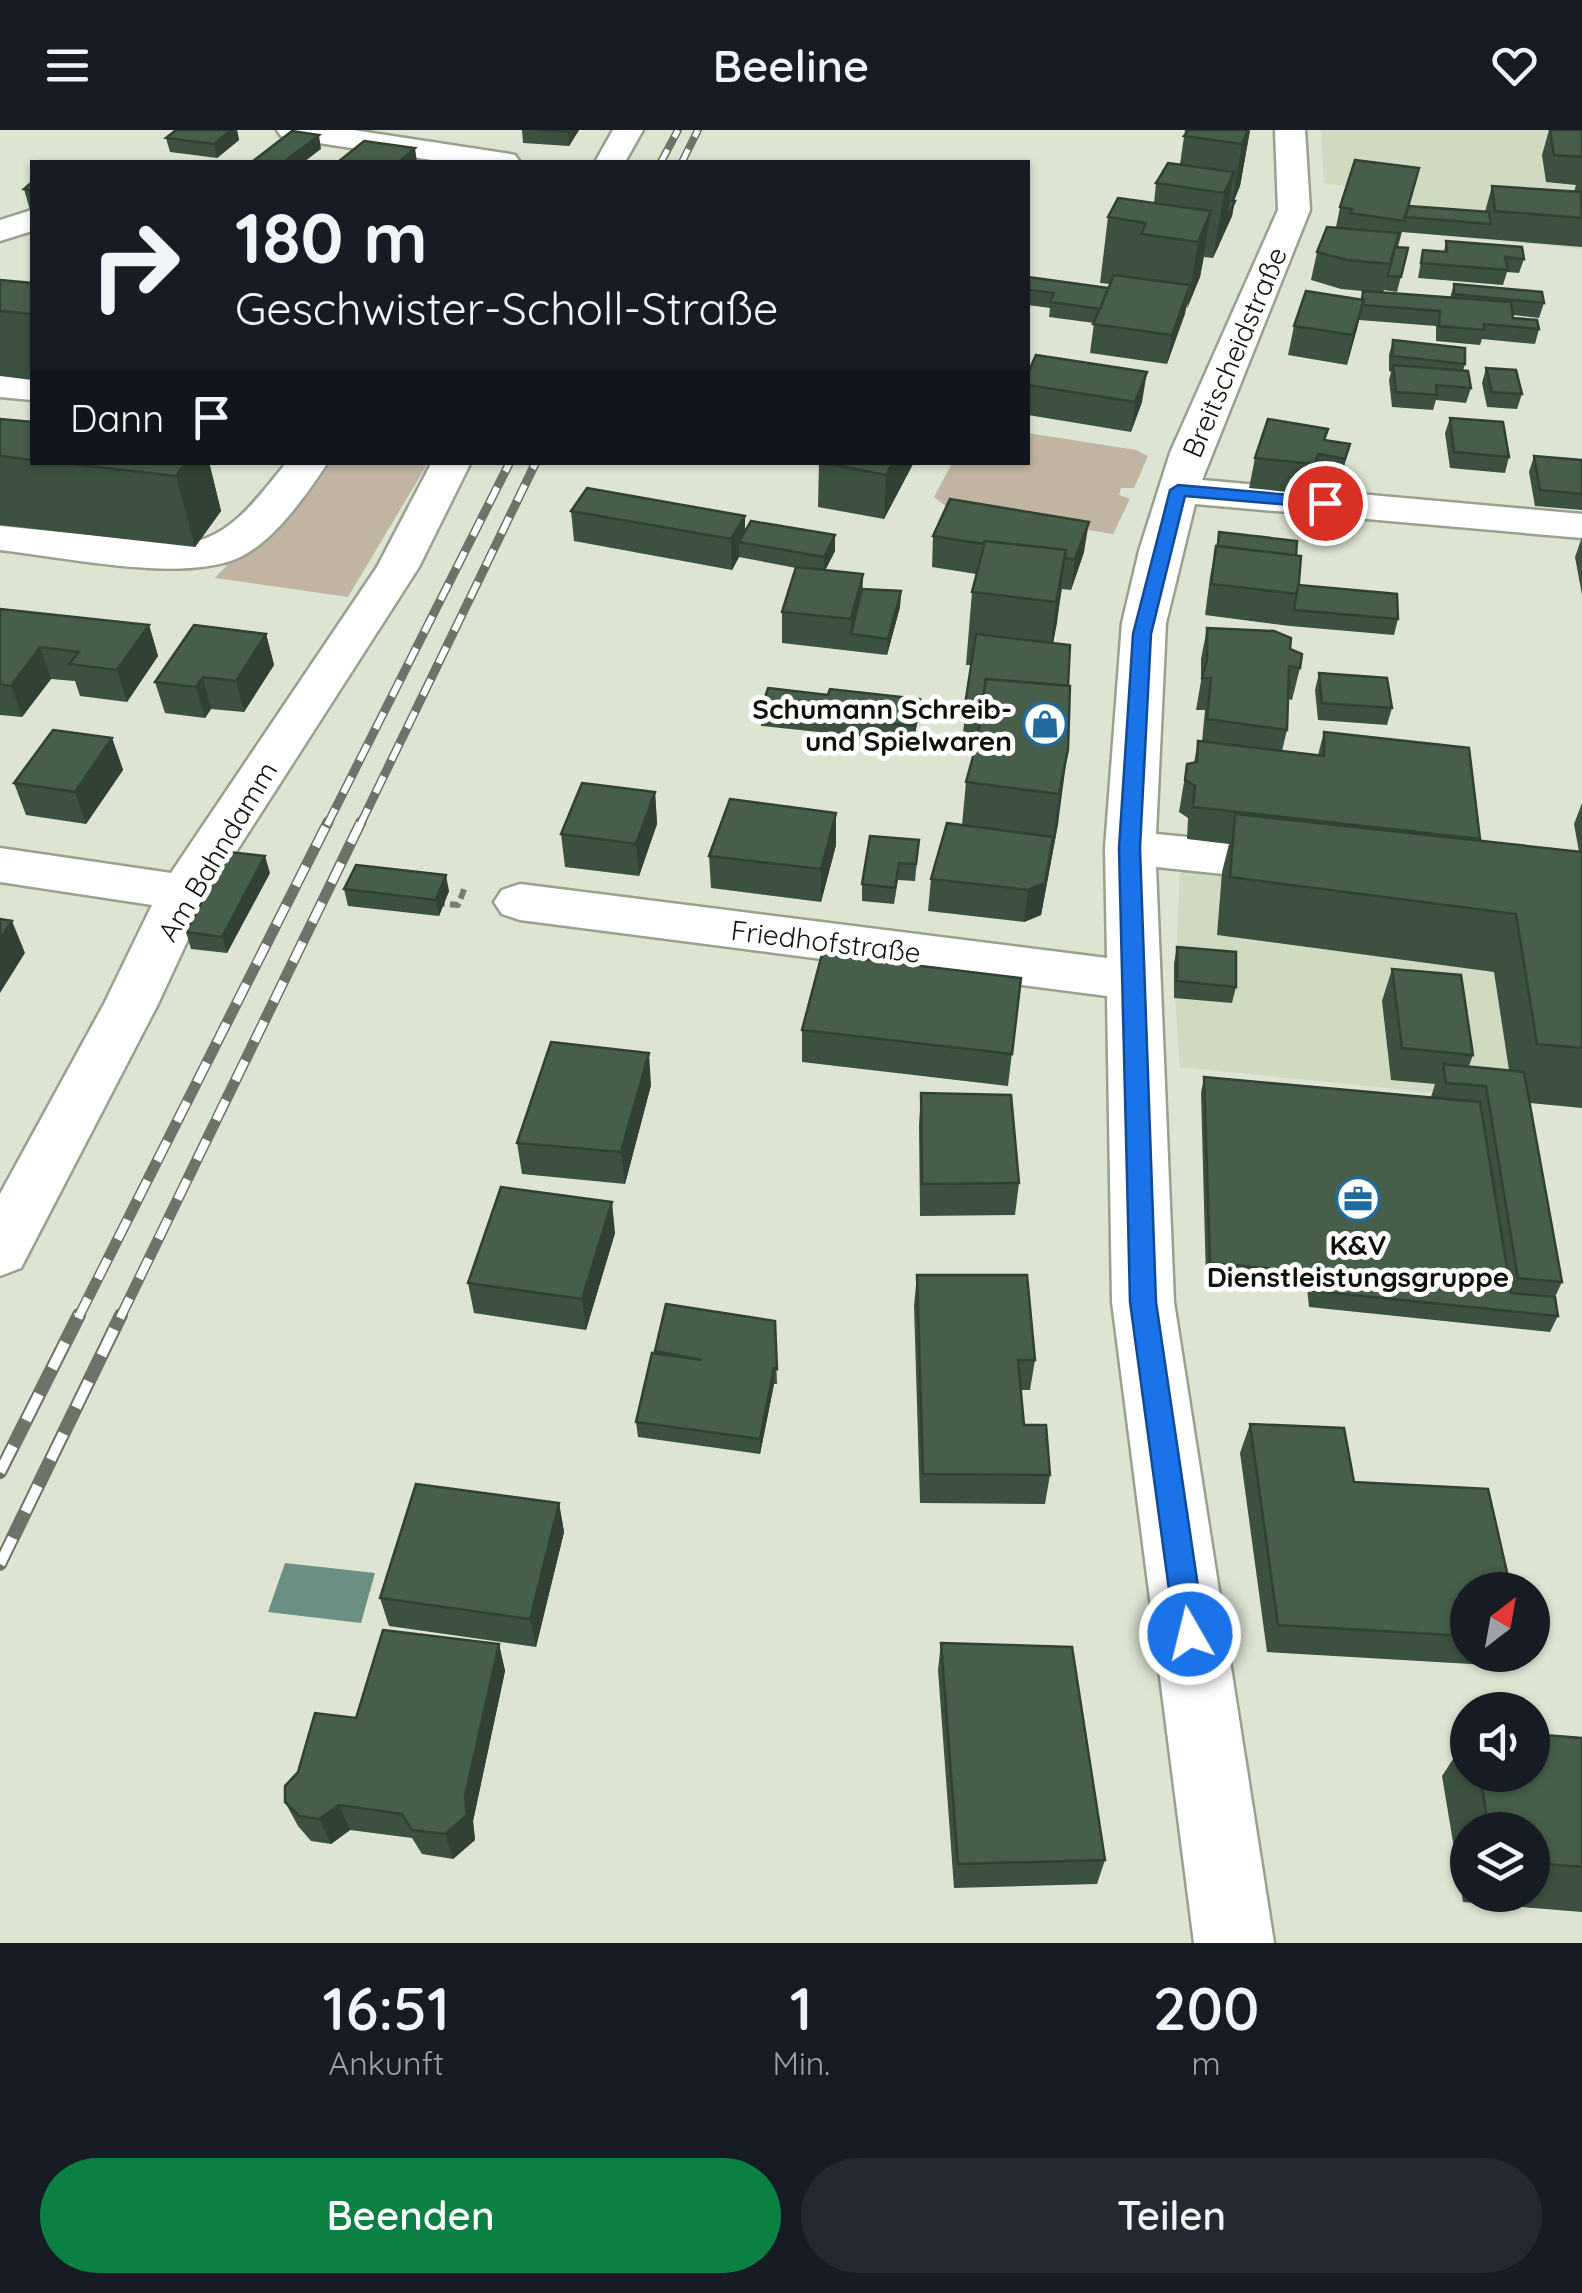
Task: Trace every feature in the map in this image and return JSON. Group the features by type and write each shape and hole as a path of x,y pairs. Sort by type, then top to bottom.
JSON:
{"street":[{"path":"292,130 491,160"},
{"path":"611,160 628,130"},
{"name":"Breitscheidstraße","path":"1234,1943 1143,1302 1130,848 1142,634 1178,490 1294,210 1290,130"},
{"path":"0,231 30,221"},
{"path":"0,386 30,389"},
{"path":"0,538 182,556 206,554 229,546 244,533 306,465"},
{"name":"Am Bahndamm","path":"0,1250 130,1004 184,892 398,567 450,465"},
{"path":"1178,490 1582,526"},
{"path":"1130,848 1346,870"},
{"path":"0,865 184,892"},
{"name":"Friedhofstraße","path":"520,902 1131,980"}],"path":[{"path":"428,902 444,904"}],"shaded area":[{"path":"1321,130 1582,130 1582,249 1402,232 1412,196 1324,183"},
{"path":"1030,433 1136,450 1148,456 1134,488 1121,488 1119,495 1130,499 1113,534 947,507 934,497 951,465 1030,465"},
{"path":"321,465 427,465 348,597 215,578"},
{"path":"1180,867 1582,913 1582,1108 1180,1067 1175,996"}],"water":[{"path":"285,1563 375,1573 361,1623 268,1612"}],"building":[{"path":"176,130 231,130 214,144 166,138"},
{"path":"1189,130 1248,130 1242,144 1184,136"},
{"path":"1550,130 1582,130 1582,157 1554,155"},
{"path":"292,131 319,135 287,160 255,160"},
{"path":"364,141 415,148 401,160 340,160"},
{"path":"1355,160 1419,168 1404,221 1350,213 1352,209 1340,207"},
{"path":"1168,163 1234,172 1224,193 1156,183"},
{"path":"1492,186 1581,192 1582,218 1495,211"},
{"path":"1118,198 1211,211 1198,242 1141,234 1146,223 1108,217"},
{"path":"1229,201 1235,201 1225,222"},
{"path":"1409,206 1489,212 1491,224 1405,217"},
{"path":"1327,227 1399,233 1390,264 1347,260 1317,252"},
{"path":"1446,241 1522,247 1524,259 1505,257 1508,270 1421,263 1423,250 1447,252"},
{"path":"1395,247 1408,248 1401,277 1388,276"},
{"path":"1114,275 1190,285 1172,335 1093,324"},
{"path":"1030,277 1108,288 1100,309 1050,302 1054,293 1030,290"},
{"path":"0,280 30,283 30,314 0,311"},
{"path":"1454,284 1542,292 1544,303 1454,294"},
{"path":"1306,291 1364,300 1353,335 1294,326"},
{"path":"1363,291 1511,302 1513,318 1537,320 1539,329 1484,324 1484,330 1439,326 1440,311 1362,305"},
{"path":"1393,340 1465,348 1465,364 1392,356"},
{"path":"1036,355 1147,372 1135,402 1030,385 1030,368"},
{"path":"1393,365 1468,371 1471,388 1436,385 1437,395 1396,392"},
{"path":"1486,368 1516,370 1522,394 1492,392"},
{"path":"1450,418 1503,422 1509,457 1454,452"},
{"path":"0,419 30,422 30,460 0,456"},
{"path":"1268,419 1328,429 1324,440 1350,444 1345,459 1318,454 1315,464 1255,458"},
{"path":"1534,456 1582,460 1582,494 1540,490"},
{"path":"81,465 184,465 176,476"},
{"path":"834,465 891,465 886,475"},
{"path":"587,488 745,516 731,539 571,511"},
{"path":"950,499 1089,522 1075,559 1065,558 1066,550 933,536"},
{"path":"751,521 835,535 824,557 739,542"},
{"path":"1219,532 1297,541 1296,556 1218,546"},
{"path":"985,541 1066,550 1056,602 972,592"},
{"path":"1216,546 1301,556 1298,594 1211,584"},
{"path":"796,567 863,574 851,619 782,612"},
{"path":"1298,585 1397,594 1398,619 1294,610"},
{"path":"862,589 901,591 888,639 851,634"},
{"path":"0,609 149,625 117,670 69,664 79,652 40,647 11,686 0,684"},
{"path":"194,625 266,634 236,681 203,677 196,687 155,682"},
{"path":"1207,628 1274,631 1291,638 1290,649 1302,654 1300,668 1289,666 1287,730 1207,719 1211,678 1202,678 1207,660"},
{"path":"976,634 1070,645 1068,686 986,679 980,720 963,718"},
{"path":"1319,673 1387,678 1392,708 1322,703"},
{"path":"986,679 1070,686 1068,749 1059,794 966,782 977,742"},
{"path":"768,688 828,695 830,689 920,699 914,726 761,710"},
{"path":"53,730 112,738 75,792 14,783"},
{"path":"1324,732 1469,748 1480,839 1193,807 1195,786 1185,780 1187,764 1197,762 1198,741 1324,756"},
{"path":"582,783 655,792 636,844 561,834"},
{"path":"730,799 836,813 821,869 709,856"},
{"path":"1235,814 1582,852 1582,1048 1537,1044 1516,914 1230,877"},
{"path":"947,823 1053,837 1045,883 1028,890 931,879"},
{"path":"870,836 919,840 916,864 899,863 895,888 862,884"},
{"path":"229,852 265,856 222,937 186,932"},
{"path":"356,865 446,875 436,900 344,889"},
{"path":"0,919 12,921 0,939"},
{"path":"1177,947 1236,952 1236,987 1177,981"},
{"path":"822,954 1021,978 1012,1054 802,1030"},
{"path":"1392,969 1461,975 1473,1055 1402,1048"},
{"path":"551,1042 649,1053 621,1152 517,1143"},
{"path":"1443,1064 1524,1072 1562,1282 1518,1278 1486,1086 1446,1083"},
{"path":"1204,1077 1480,1102 1511,1293 1555,1297 1558,1316 1314,1291 1313,1272 1210,1263"},
{"path":"921,1093 1011,1095 1019,1183 922,1184"},
{"path":"501,1187 612,1202 582,1299 468,1283"},
{"path":"917,1275 1027,1275 1035,1360 1018,1360 1024,1425 1046,1425 1050,1475 923,1474"},
{"path":"666,1304 775,1321 777,1369 774,1368 760,1439 636,1422 652,1353 702,1360 655,1351"},
{"path":"1250,1424 1344,1428 1354,1482 1488,1489 1507,1572 1450,1572 1450,1635 1278,1625"},
{"path":"416,1484 559,1503 530,1619 380,1598"},
{"path":"383,1630 499,1644 465,1796 467,1815 445,1834 412,1830 402,1814 339,1805 319,1819 299,1816 285,1802 285,1786 298,1772 315,1713 356,1718"},
{"path":"941,1643 1072,1647 1105,1860 958,1864"},
{"path":"1550,1735 1582,1738 1582,1867 1550,1864 1550,1812 1486,1812 1483,1792 1550,1792"}],"railway":[{"path":"662,160 678,130"},
{"path":"683,160 698,130"},
{"path":"327,825 508,465"},
{"path":"360,825 535,465"},
{"path":"78,1318 328,822"},
{"path":"120,1318 361,822"},
{"path":"0,1472 79,1315"},
{"path":"0,1564 121,1315"}],"place":[{"name":"Schumann Schreib- und Spielwaren","path":"1045,724"},
{"name":"K&V Dienstleistungsgruppe","path":"1358,1199"}],"route":[{"path":"1190,1634 1143,1302 1130,848 1142,634 1178,490 1325,503"}]}
